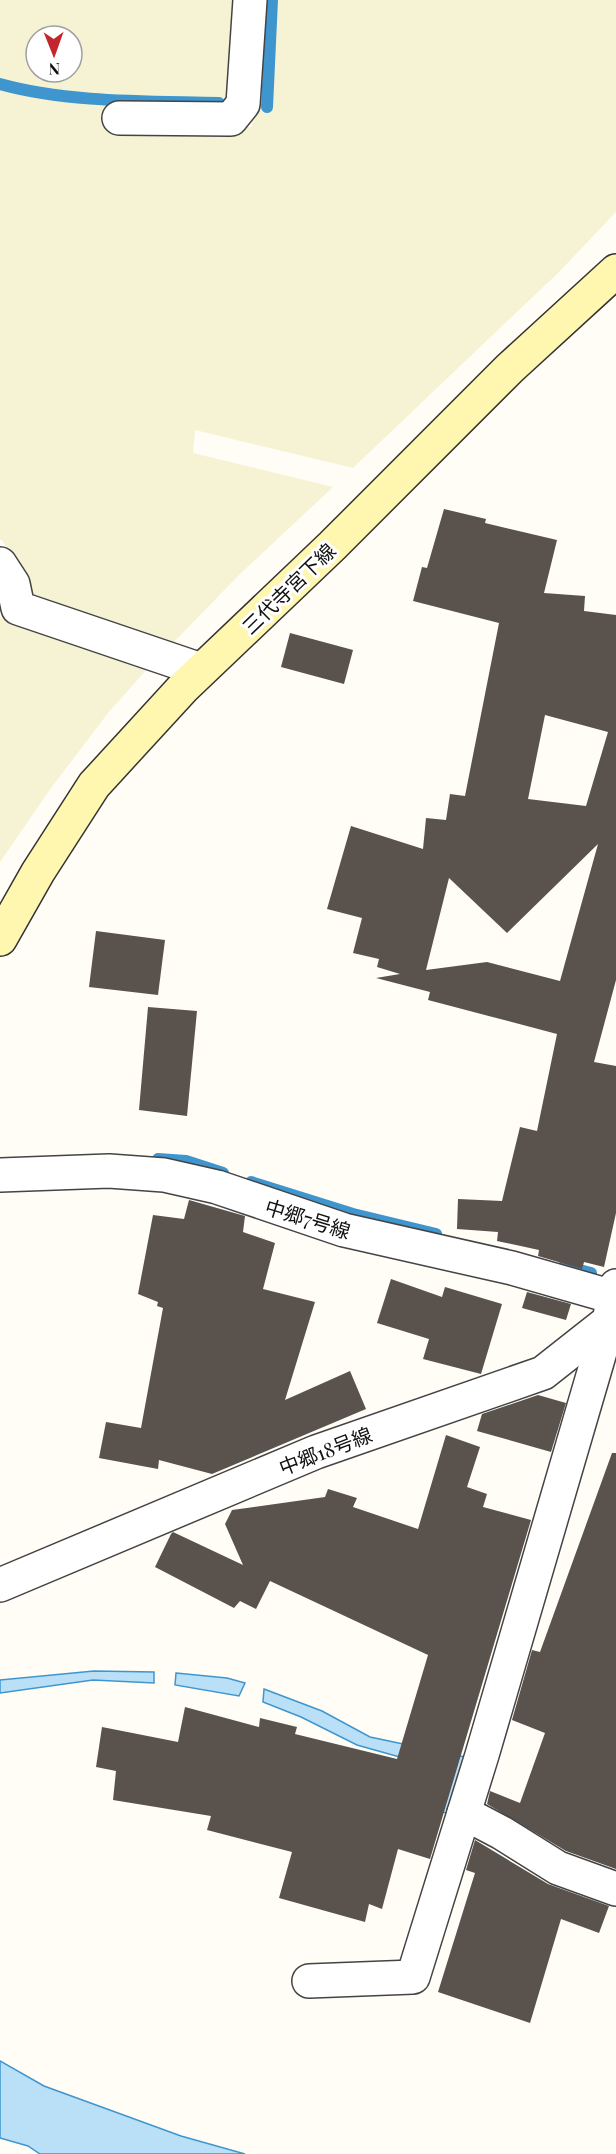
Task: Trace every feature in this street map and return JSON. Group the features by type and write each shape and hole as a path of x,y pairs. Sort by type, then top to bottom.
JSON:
{"main road":[{"name":"三代寺宮下線","path":"0,939 38,872 94,785 183,688 332,546 510,368 616,271"}],"street":[{"path":"118,118 231,119 243,104 250,0"},
{"path":"0,564 13,584 18,608 201,670"},
{"name":"中郷7号線","path":"0,1175 108,1171 164,1175 217,1187 344,1230 512,1268 614,1307"},
{"path":"309,1981 413,1977 614,1307"},
{"name":"中郷18号線","path":"0,1586 316,1452 543,1373 614,1307"},
{"path":"464,1813 502,1833 558,1868 616,1889"}],"shaded area":[{"path":"0,0 238,0 234,99 225,108 113,127 252,127 259,0 616,0 616,212 559,272 353,468 195,430 193,453 333,487 239,575 172,644 35,597 0,540"},
{"path":"0,617 148,668 108,713 51,788 0,862"}],"water":[{"path":"94,1671 154,1672 154,1683 93,1680 0,1693 0,1680"},
{"path":"176,1673 227,1678 245,1683 239,1696 175,1685"},
{"path":"264,1689 322,1711 370,1737 470,1758 453,1814 441,1812 453,1772 357,1745 301,1717 263,1702"},
{"path":"0,2061 44,2086 181,2136 245,2154 40,2154 28,2146 0,2138"}],"building":[{"path":"444,509 486,519 485,523 557,540 544,593 585,596 584,611 616,615 616,980 594,1062 616,1066 616,1213 604,1267 584,1262 582,1269 538,1256 539,1250 497,1241 498,1232 457,1229 458,1199 502,1201 520,1127 537,1131 557,1034 428,1000 430,992 376,978 400,974 377,967 379,959 353,953 362,918 327,909 351,826 423,849 426,818 446,820 450,794 465,796 499,623 413,601 422,567 427,568","holes":["545,715 608,732 586,806 528,799","598,844 560,981 487,962 426,970 449,878 507,933"]},
{"path":"290,633 353,650 344,684 281,667"},
{"path":"96,931 165,940 158,995 89,987"},
{"path":"148,1007 197,1011 187,1116 139,1110"},
{"path":"189,1200 245,1216 243,1232 275,1243 263,1289 315,1302 285,1400 350,1371 366,1409 212,1474 159,1460 158,1469 99,1458 106,1422 141,1428 163,1308 157,1306 158,1302 138,1294 153,1215 184,1219"},
{"path":"391,1279 442,1297 445,1287 502,1304 481,1374 423,1359 429,1339 377,1323"},
{"path":"527,1292 571,1304 566,1320 522,1308"},
{"path":"538,1395 566,1403 551,1452 477,1431 482,1414"},
{"path":"446,1435 480,1447 467,1487 487,1494 483,1507 531,1520 430,1859 398,1849 382,1909 369,1904 365,1922 279,1898 292,1852 207,1830 211,1816 113,1800 116,1771 96,1767 102,1727 178,1742 185,1707 259,1727 260,1718 297,1727 295,1734 397,1759 428,1655 270,1581 256,1609 240,1601 234,1608 155,1567 173,1532 243,1565 225,1524 232,1510 325,1497 328,1489 357,1498 353,1507 418,1529"},
{"path":"612,1453 616,1453 616,1869 566,1851 487,1804 490,1791 520,1803 545,1733 512,1720 532,1650 540,1652"},
{"path":"475,1840 548,1884 609,1906 599,1933 561,1919 530,2023 438,1992 475,1873 466,1870"}],"waterway":[{"path":"267,107 272,0"},
{"path":"0,84 53,95 81,98 219,103"},
{"path":"158,1159 186,1161 223,1173"},
{"path":"251,1182 353,1214 436,1234"},
{"path":"564,1266 591,1273"}]}
